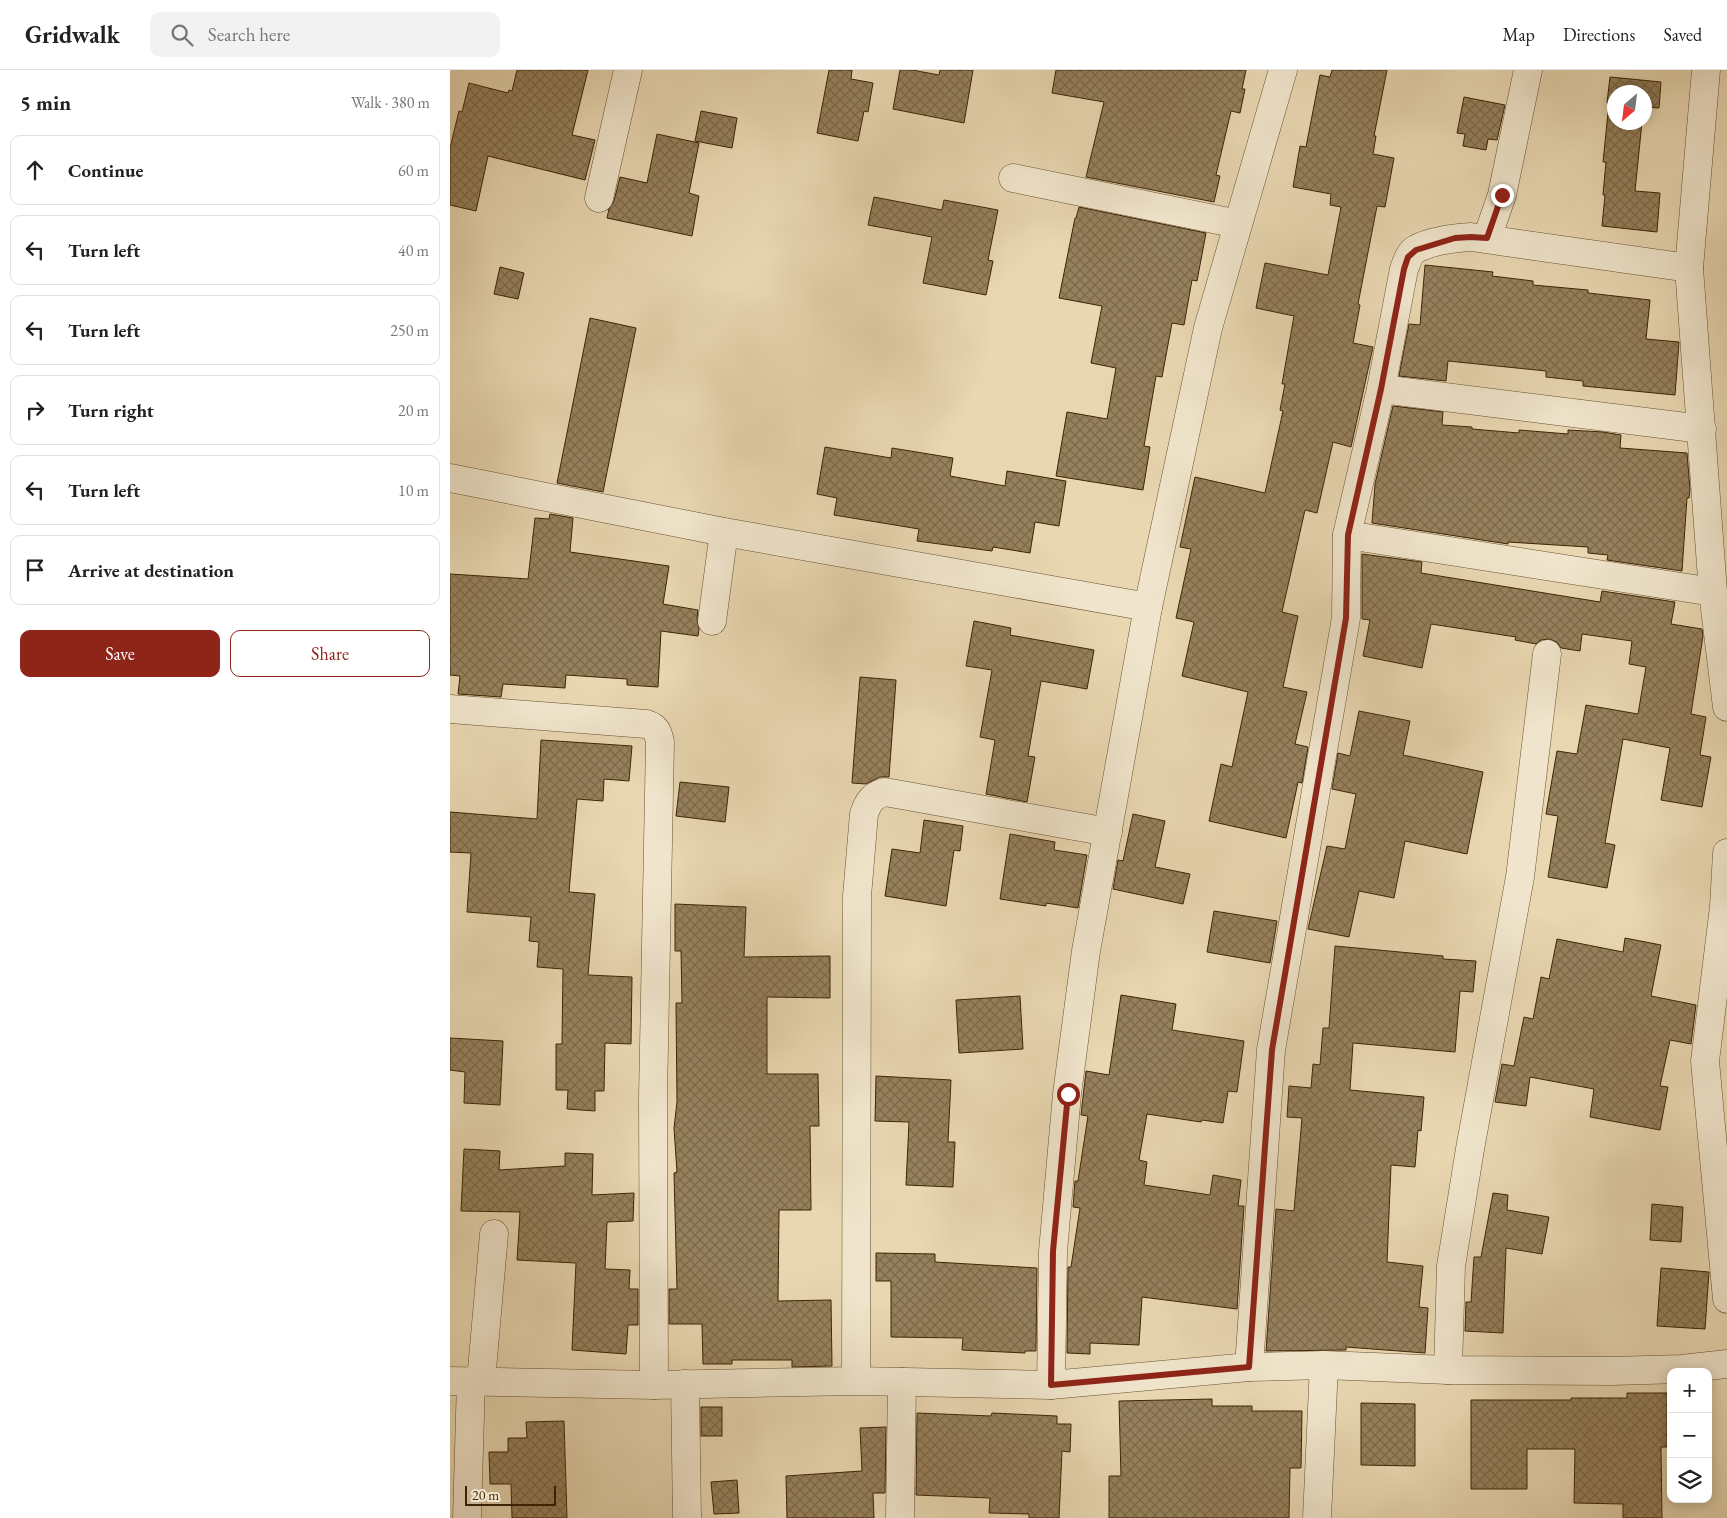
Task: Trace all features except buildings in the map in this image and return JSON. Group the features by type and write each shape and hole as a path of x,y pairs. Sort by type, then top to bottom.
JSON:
{"street":[{"path":"599,198 628,70"},
{"path":"1051,1385 1053,1251 1068,1094 1086,951 1148,607 1208,328 1283,70"},
{"path":"1487,238 1502,195 1528,70"},
{"path":"1706,70 1689,268 1713,592 1727,707"},
{"path":"1013,178 1238,224"},
{"path":"1249,1367 1272,1050 1346,618 1348,535 1408,257 1416,250 1455,238 1471,237 1689,268"},
{"path":"1381,389 1702,429"},
{"path":"450,478 724,532 1148,607"},
{"path":"712,621 724,532"},
{"path":"1348,535 1713,592"},
{"path":"1448,1370 1451,1266 1470,1149 1520,876 1547,654"},
{"path":"450,709 646,724 656,729 658,734 660,742 653,1097 654,1384"},
{"path":"856,1381 857,896 864,814 868,803 871,799 885,792 1108,832"},
{"path":"1727,853 1724,907 1705,1061 1727,1299"},
{"path":"468,1518 467,1381 494,1234"},
{"path":"467,1381 685,1384 856,1381 1051,1385 1249,1367 1324,1365 1448,1370 1611,1371 1682,1369 1727,1364"},
{"path":"1317,1518 1324,1365"},
{"path":"900,1518 902,1382"},
{"path":"685,1384 688,1518"}],"route":[{"path":"1068,1094 1053,1251 1051,1385 1249,1367 1272,1050 1346,618 1348,535 1381,389 1404,269 1408,257 1416,250 1455,238 1487,238 1502,195"}]}
